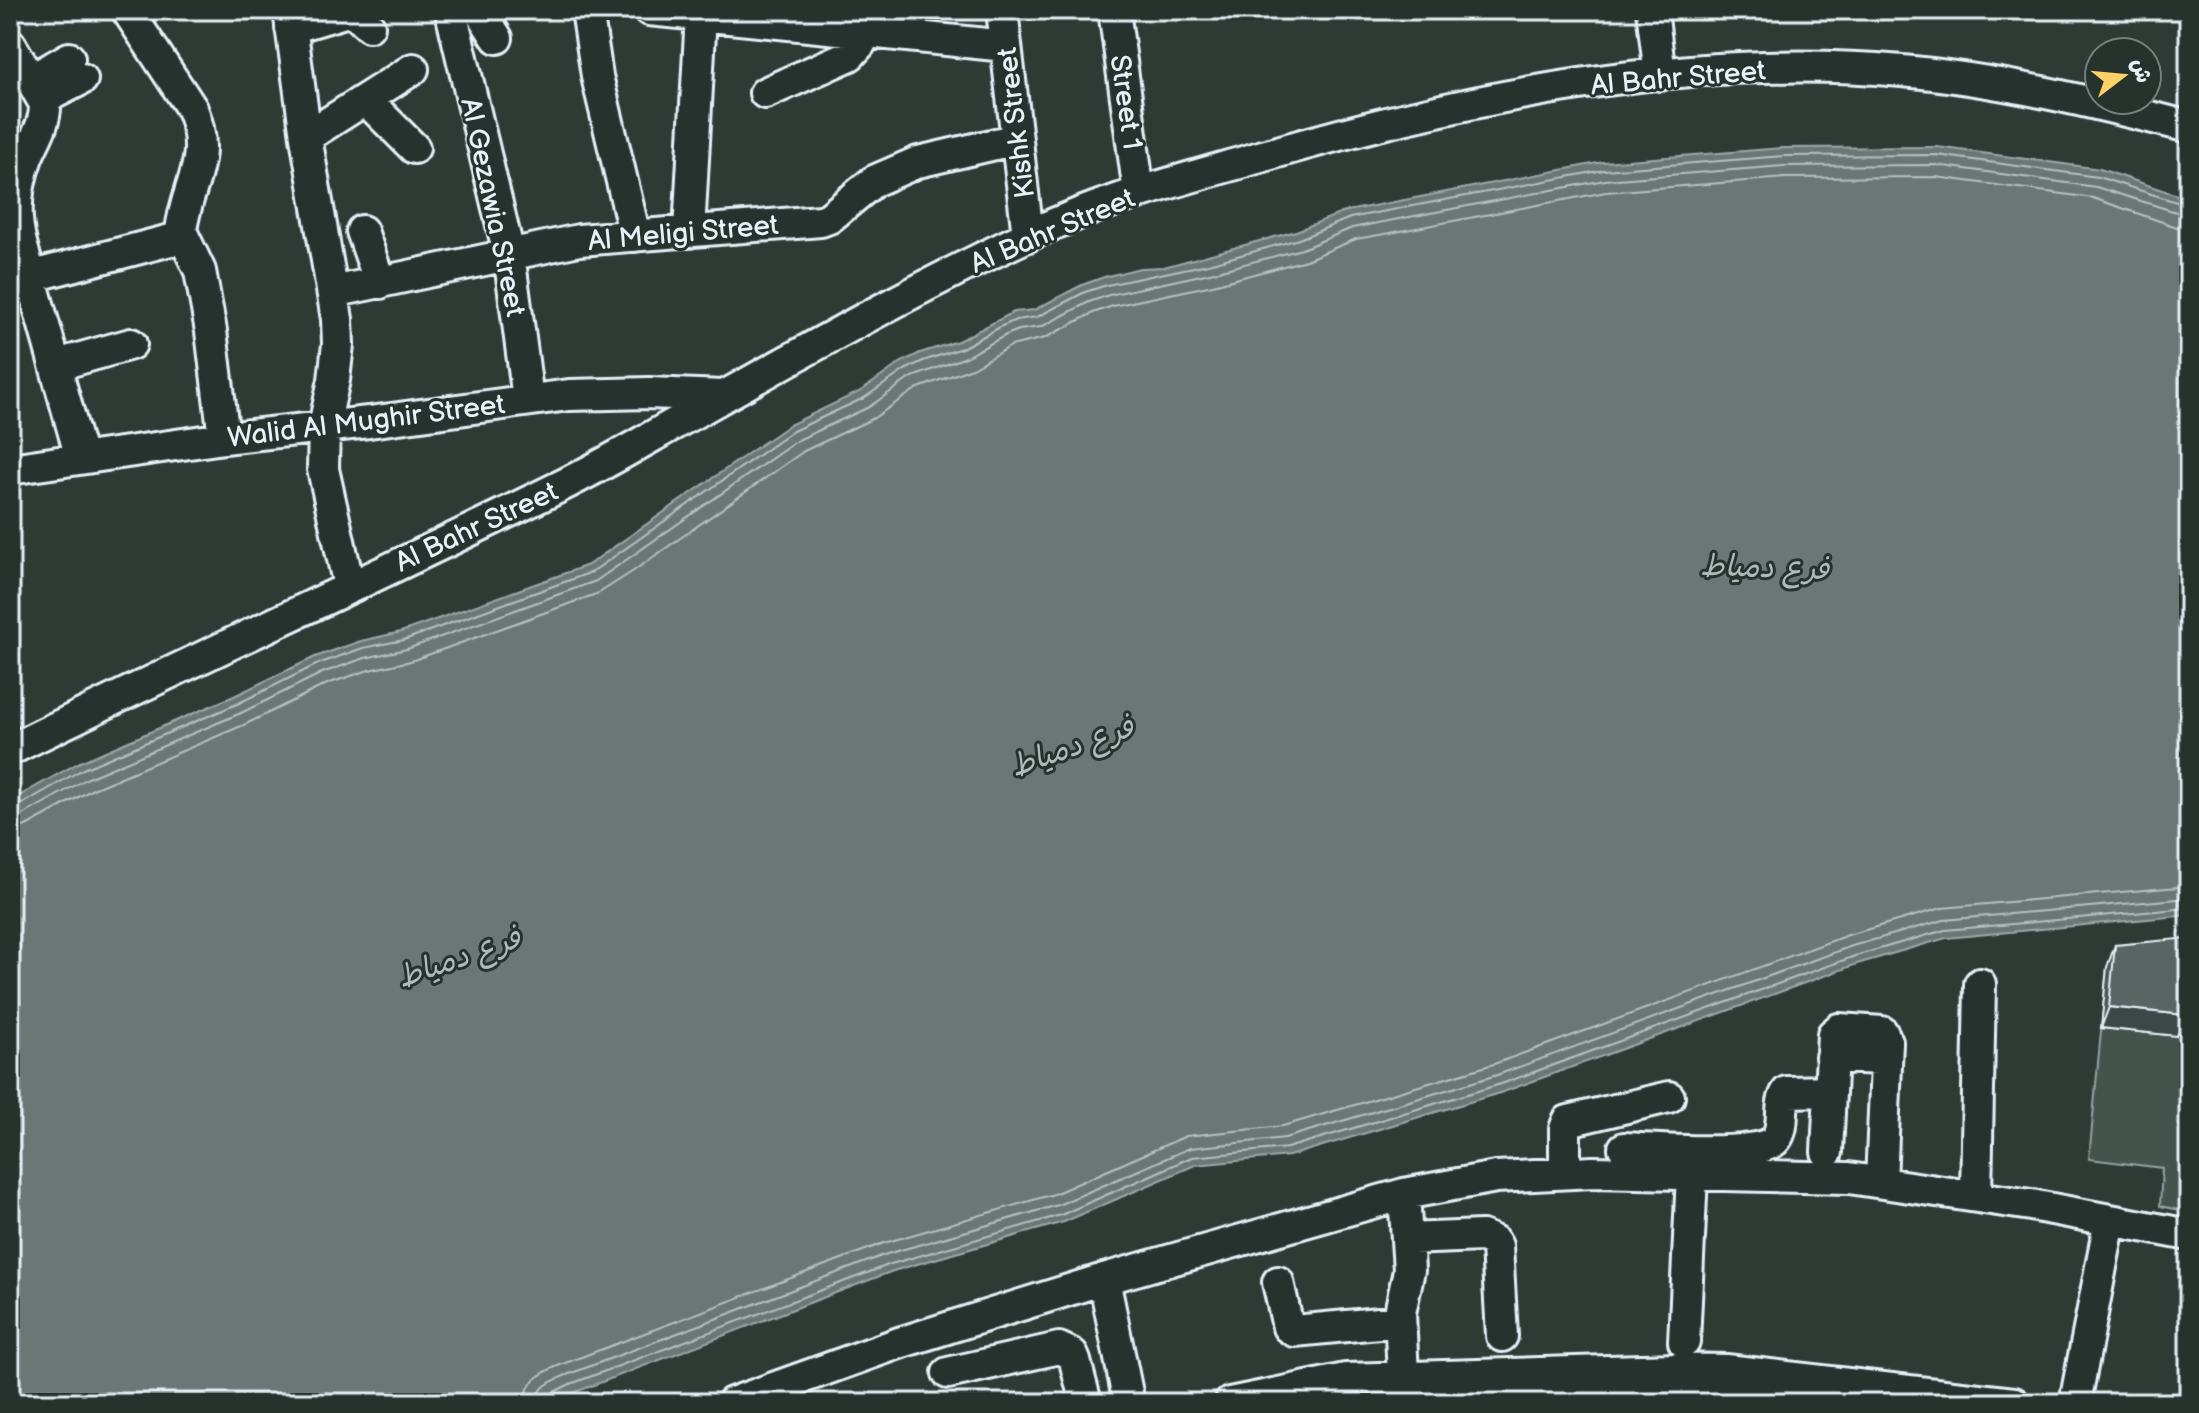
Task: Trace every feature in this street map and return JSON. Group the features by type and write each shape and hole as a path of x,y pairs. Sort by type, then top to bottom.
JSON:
{"street":[{"path":"127,10 198,123 201,155 181,225 182,237 200,271 224,438"},
{"path":"587,10 597,76 635,236"},
{"path":"649,10 1006,46"},
{"name":"Kishk Street","path":"1002,10 1028,236"},
{"name":"Street 1","path":"1114,10 1139,193"},
{"path":"1652,10 1660,75"},
{"path":"349,586 323,469 324,426 338,344 333,292 306,137 290,19 348,11 369,26"},
{"name":"Al Gezawia Street","path":"466,13 497,38"},
{"name":"Al Gezawia Street","path":"466,13 509,254 528,399"},
{"path":"689,232 701,14"},
{"path":"765,93 850,55 867,31"},
{"path":"10,44 37,89 45,115 27,156 17,193 14,228 20,279 57,365 81,458"},
{"name":"Al Bahr Street","path":"10,750 564,485 929,283 1028,236 1139,193 1336,135 1478,102 1603,81 1734,69 1813,67 1903,71 2036,92 2189,127"},
{"path":"37,89 76,68"},
{"path":"306,137 413,69"},
{"path":"366,100 414,148"},
{"name":"Al Meligi Street","path":"333,292 579,240 821,221 829,218 874,181 918,162 1017,139"},
{"path":"362,231 380,283"},
{"path":"20,279 182,237"},
{"path":"57,365 131,344"},
{"name":"Walid Al Mughir Street","path":"10,469 528,399 649,393 724,396"},
{"path":"1976,1196 1980,984"},
{"path":"1827,1152 1831,1047 1839,1029 1882,1045 1881,1182"},
{"path":"1624,1148 1743,1151 1764,1148 1772,1145 1778,1137 1782,1127 1783,1099 1787,1092 1830,1091"},
{"path":"1565,1173 1565,1129 1568,1121 1669,1097"},
{"path":"732,1403 899,1343 1104,1279 1404,1194 1496,1177 1565,1173 1849,1178 1976,1196 2189,1235"},
{"path":"1679,1367 1692,1175"},
{"path":"1402,1390 1400,1306 1409,1270 1404,1194"},
{"path":"2075,1403 2110,1220"},
{"path":"1407,1239 1482,1236 1494,1241 1497,1246 1502,1336"},
{"path":"1104,1279 1129,1403"},
{"path":"1278,1282 1288,1327 1294,1331 1400,1321"},
{"path":"948,1373 1059,1348 1072,1354 1086,1403"},
{"path":"1679,1367 1724,1392 1827,1403"},
{"path":"1230,1403 1346,1391 1524,1392 1679,1367 2014,1403"}],"shaded area":[{"path":"2189,959 2189,1212 2160,1206 2162,1168 2089,1159 2107,967"}],"water":[{"name":"فرع دمياط","path":"1937,147 2100,169 2189,199 2189,915 1946,938 1857,964 1503,1092 1289,1156 1195,1165 1064,1222 893,1271 547,1403 10,1403 10,801 80,762 234,696 315,657 361,641 401,632 588,565 789,425 861,391 900,363 958,341 1014,312 1034,310 1104,277 1140,268 1164,267 1296,231 1347,211 1603,162 1783,148"}],"building":[{"path":"2189,938 2185,1015 2109,1007 2115,945"}]}
